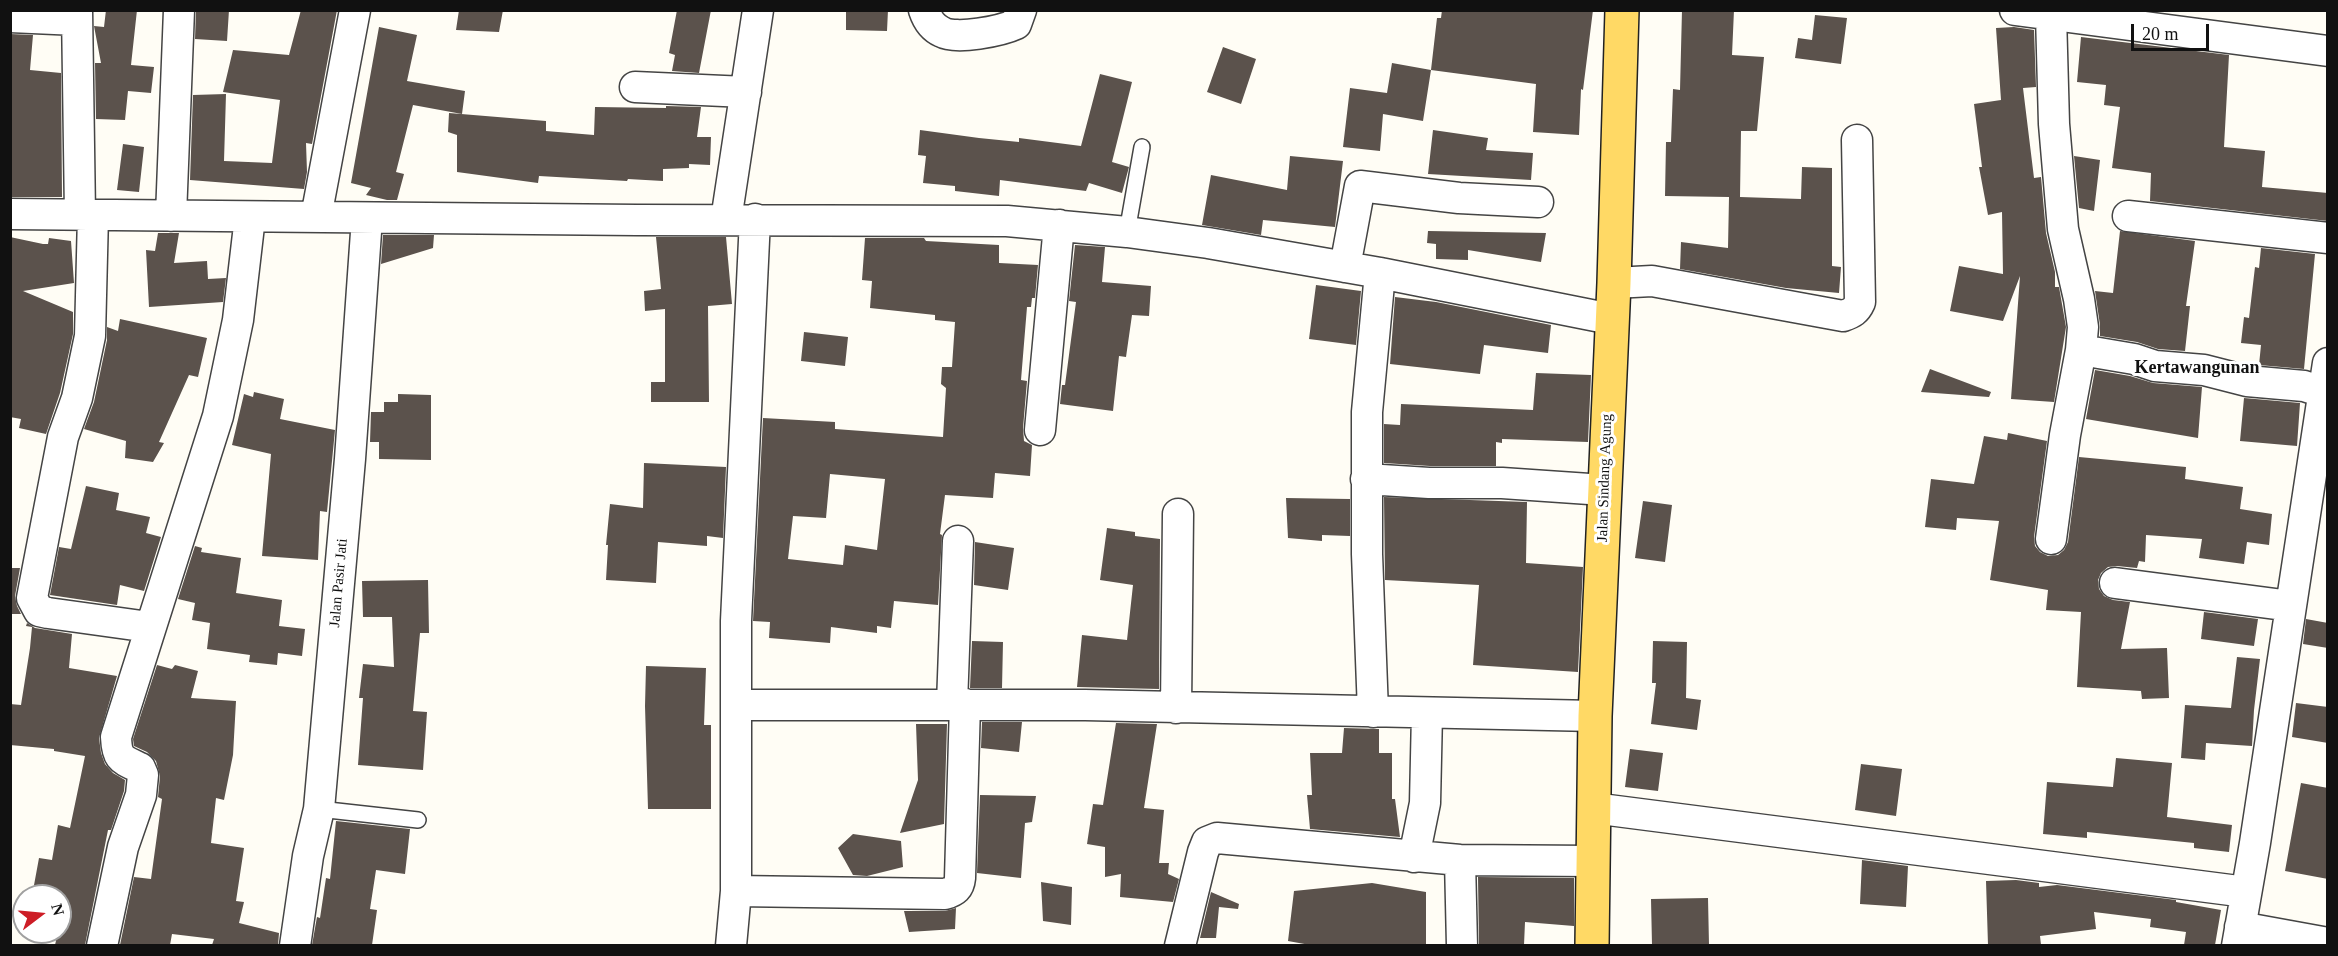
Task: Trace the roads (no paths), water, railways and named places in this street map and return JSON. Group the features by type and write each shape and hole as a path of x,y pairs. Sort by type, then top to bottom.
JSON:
{"main road":[{"name":"Jalan Sindang Agung","path":"1592,945 1595,716 1614,283 1622,10"}],"street":[{"path":"171,216 179,10"},
{"path":"316,217 355,10"},
{"path":"731,945 736,891 736,621 741,220 746,92 758,10"},
{"path":"924,10 933,26 943,33 958,35 1006,29 1016,24 1021,10"},
{"path":"2015,10 2051,15 2189,21 2328,51"},
{"path":"10,17 77,15 86,215 90,336 77,398 63,437 33,598 39,611 149,627"},
{"path":"2051,15 2054,124 2063,229 2083,327 2051,539"},
{"path":"635,87 746,92"},
{"path":"1614,283 1653,281 1843,315 1852,313 1860,302 1857,140"},
{"path":"1345,267 1360,186 1459,198 1538,202"},
{"path":"10,214 1007,221 1127,232 1345,267 1611,319"},
{"path":"2128,216 2328,238"},
{"path":"102,945 123,847 141,795 143,775 140,768 120,759 117,753 116,737 149,627 218,416 238,320 250,217"},
{"name":"Jalan Pasir Jati","path":"295,945 308,856 319,809 350,459 367,218"},
{"path":"1040,430 1059,225"},
{"path":"1373,712 1366,478 1367,412 1380,273"},
{"path":"2081,350 2134,359 2155,366 2204,370 2247,381 2304,386 2323,392"},
{"path":"2328,363 2238,936 2328,943"},
{"path":"1366,478 1428,483 1502,483 1604,490"},
{"path":"1176,708 1178,514"},
{"path":"736,891 945,894 954,892 959,887 958,541"},
{"path":"2115,583 2291,606"},
{"path":"736,705 959,704 1595,716"},
{"path":"1414,857 1425,803 1426,713"},
{"path":"1593,808 2246,892"},
{"path":"1180,945 1203,852 1207,842 1217,838 1460,860 1592,861"},
{"path":"1460,860 1462,945"}],"lane":[{"path":"1127,232 1142,147"},
{"path":"319,809 418,820"}],"district":[{"name":"Kertawangunan","path":"2197,368"}]}
